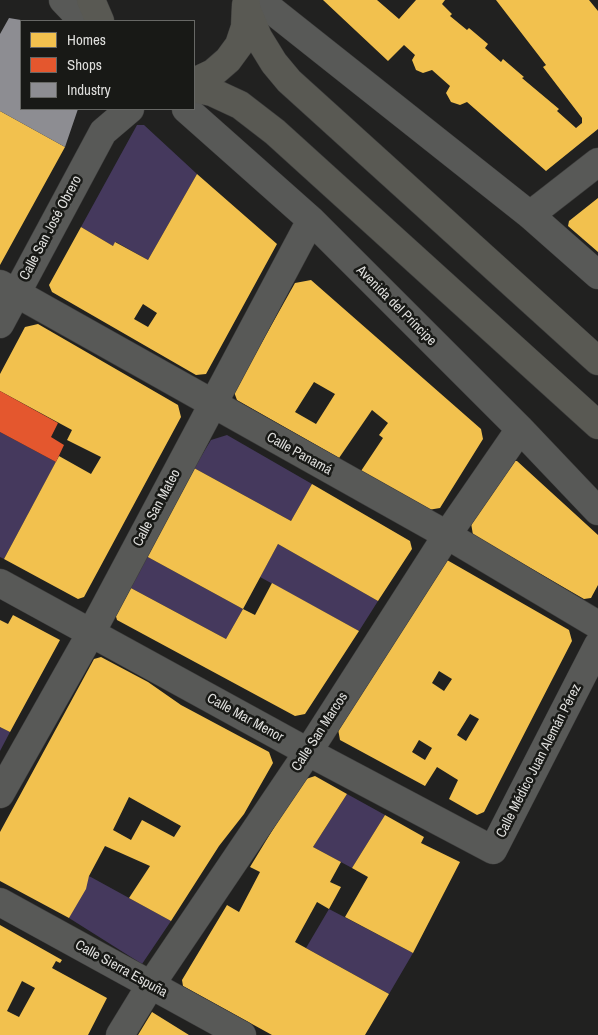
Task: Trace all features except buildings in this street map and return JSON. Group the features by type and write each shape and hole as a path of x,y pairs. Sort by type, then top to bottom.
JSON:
{"main road":[{"path":"91,0 101,20"},
{"path":"101,20 102,0"},
{"path":"195,82 213,73 228,60 242,36 250,3"},
{"path":"250,3 258,37 288,81 598,361"},
{"path":"195,88 212,92 240,105 275,132 598,425"}],"street":[{"path":"63,0 82,20"},
{"path":"250,3 530,215 598,275"},
{"name":"Calle San José Obrero","path":"0,324 8,289 104,121 128,110"},
{"name":"Avenida del Príncipe","path":"187,110 311,220 520,429 598,511"},
{"path":"530,215 598,162"},
{"name":"Calle San Mateo","path":"0,794 91,633 311,220"},
{"name":"Calle Panamá","path":"8,289 212,406 447,535 598,624"},
{"name":"Calle San Marcos","path":"120,1035 150,986 308,752 447,535 520,429"},
{"name":"Calle Mar Menor","path":"0,583 308,752 493,850"},
{"name":"Calle Médico Juan Alemán Pérez","path":"493,850 598,645"},
{"name":"Calle Sierra Espuña","path":"0,902 242,1035"}],"shaded area":[{"path":"137,125 144,125 197,174 148,260 116,242 113,246 81,227"},
{"path":"0,432 56,462 4,559 0,557"},
{"path":"227,435 312,484 291,521 194,468 211,440"},
{"path":"278,544 378,601 359,631 260,577"},
{"path":"146,556 243,609 226,639 129,587"},
{"path":"0,727 10,732 0,751"},
{"path":"347,794 385,815 352,868 313,847"},
{"path":"89,876 171,921 142,964 69,918"},
{"path":"329,909 413,953 389,994 306,948"}]}
